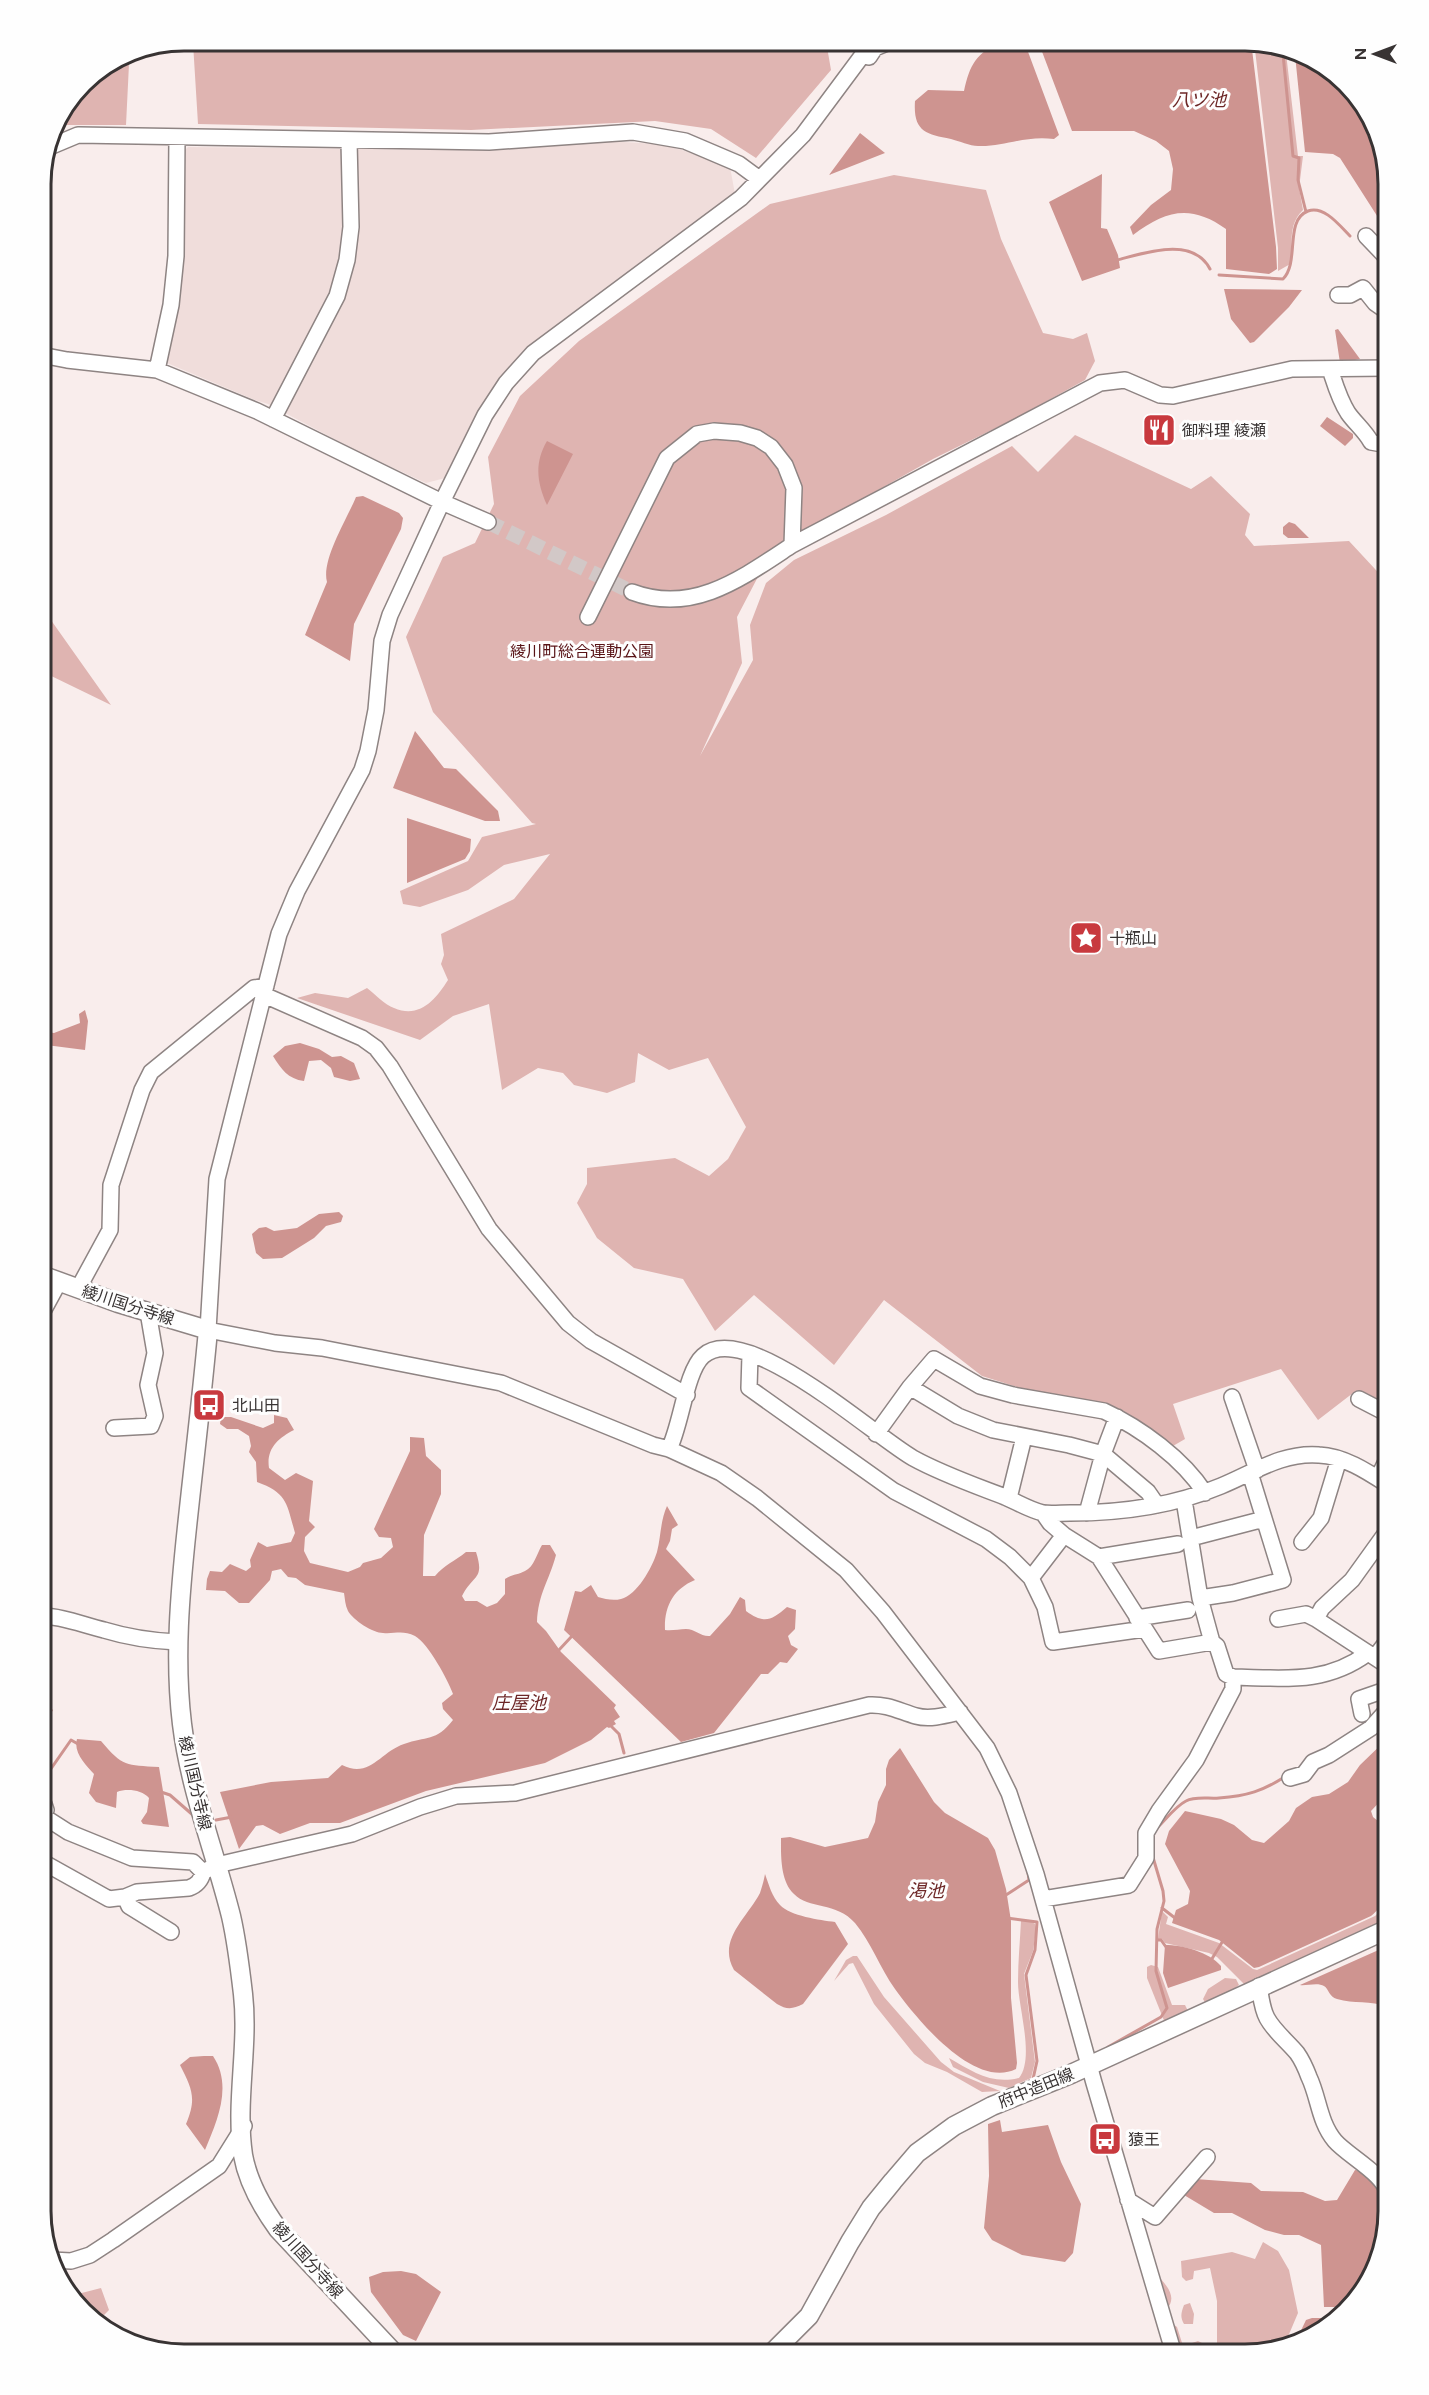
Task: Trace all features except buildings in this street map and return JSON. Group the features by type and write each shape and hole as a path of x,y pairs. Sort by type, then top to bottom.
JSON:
{"main road":[{"name":"綾川国分寺線","path":"51,1279 208,1330 177,1642 180,1704 189,1766 210,1868 231,1918 244,2001 246,2041 243,2155 264,2209 278,2229 386,2344"},
{"name":"府中造田線","path":"781,2344 809,2316 871,2208 917,2153 954,2126 992,2106 1089,2066 1259,1986 1378,1934"}],"street":[{"path":"866,51 803,135 758,178 741,198 533,354 506,383 485,415 390,615 379,667 376,710 362,770 297,891 279,934 242,1084 222,1150 217,1179 208,1330 275,1343 322,1348 501,1383 653,1445 669,1449 721,1473 757,1498 846,1570 883,1612 987,1748 1009,1793 1043,1899 1089,2066 1171,2344"},
{"path":"858,62 862,64 873,51"},
{"path":"57,144 78,135 489,142 633,132 685,141 740,164 758,178"},
{"path":"157,370 171,305 176,256 177,137"},
{"path":"273,419 337,296 347,260 351,226 349,141"},
{"path":"1366,236 1378,248"},
{"path":"1338,295 1350,295 1363,288 1378,305"},
{"path":"51,357 157,370 211,390 488,522"},
{"path":"632,592 651,599 689,599 717,589 792,545 1100,382 1125,380 1160,395 1173,396 1292,369 1378,368"},
{"path":"1330,369 1340,398 1349,414 1371,442 1378,443"},
{"path":"588,617 667,458 697,434 714,431 741,433 757,438 771,447 785,465 794,488 792,545"},
{"path":"78,1289 110,1230 111,1185 142,1090 151,1072 254,988 265,990 362,1038 376,1048 390,1066 489,1228 568,1323 591,1341 687,1395"},
{"path":"51,1297 59,1282"},
{"path":"114,1428 152,1426 154,1416 148,1384 155,1353 148,1312"},
{"path":"669,1449 676,1435 695,1364 704,1355 716,1349 728,1348 768,1359 792,1372 876,1434 934,1469 1043,1513 1087,1513 1184,1500 1281,1459 1294,1456 1319,1455 1339,1459 1378,1479"},
{"path":"750,1355 749,1388 894,1491 986,1539 1010,1557 1031,1578 1045,1607 1053,1642 1188,1610"},
{"path":"876,1434 910,1387 934,1359 980,1386 1013,1395 1104,1411 1117,1417 1144,1432 1196,1479 1205,1492"},
{"path":"910,1387 958,1416 993,1430 1103,1454 1148,1492 1157,1505"},
{"path":"1200,1598 1233,1593 1283,1580 1264,1519 1232,1397"},
{"path":"1359,1399 1378,1408"},
{"path":"1087,1513 1103,1454 1117,1417"},
{"path":"1009,1498 1024,1437"},
{"path":"1302,1542 1321,1518 1339,1459"},
{"path":"1184,1500 1185,1541 1206,1612 1212,1642 1217,1646 1226,1674 1233,1677 1306,1679 1352,1665 1378,1649"},
{"path":"1043,1513 1050,1523 1064,1535 1099,1557 1158,1651 1212,1642"},
{"path":"1099,1557 1185,1541 1264,1519"},
{"path":"1031,1578 1064,1535"},
{"path":"1316,1619 1322,1608 1352,1580 1378,1545"},
{"path":"1278,1618 1305,1614 1378,1659"},
{"path":"51,1616 118,1633 163,1642 177,1642"},
{"path":"1043,1899 1129,1885 1146,1858 1146,1833 1158,1811 1196,1760 1233,1689 1233,1677"},
{"path":"1362,1714 1359,1700 1378,1693"},
{"path":"51,1819 68,1832 132,1858 193,1862 210,1868 352,1834 442,1799 456,1796 515,1793 869,1705 895,1707 918,1717 932,1718 960,1712"},
{"path":"1290,1778 1304,1774 1313,1762 1329,1755 1371,1728 1378,1721"},
{"path":"51,1867 109,1899 125,1897 137,1892 189,1888 196,1885 210,1868"},
{"path":"125,1897 129,1906 171,1932"},
{"path":"1259,1986 1265,2015 1271,2025 1298,2054 1311,2081 1317,2106 1327,2131 1336,2143 1378,2177"},
{"path":"61,2260 71,2261 90,2255 219,2166 245,2124"},
{"path":"1128,2200 1155,2217 1207,2157"}],"shaded area":[{"path":"607,141 657,144 730,167 735,194 532,344 497,382 474,421 449,477 426,483 359,452 268,404 167,363 183,152 188,147 470,150"}],"green space":[{"path":"193,51 828,51 831,70 756,158 711,129 655,121 471,130 198,124"},
{"path":"1255,51 1287,58 1298,156 1303,156 1299,188 1303,210 1293,228 1292,263 1278,271 1278,248"},
{"path":"130,62 126,125 66,125 78,103 96,84 110,73"},
{"name":"綾川町総合運動公園","path":"894,175 986,190 1001,239 1043,333 1073,339 1087,333 1095,361 1085,380 1014,419 933,459 772,550 737,617 742,663 700,756 753,660 750,625 766,583 794,560 886,515 1012,446 1038,472 1075,435 1191,489 1211,476 1250,514 1245,535 1254,546 1349,541 1378,572 1378,1404 1353,1393 1318,1420 1281,1369 1173,1404 1185,1439 1173,1446 1118,1409 1020,1388 982,1376 884,1300 834,1365 754,1295 715,1331 683,1279 634,1268 597,1238 577,1203 587,1184 587,1168 675,1158 709,1176 728,1159 746,1127 708,1058 669,1070 638,1053 635,1082 607,1093 574,1085 563,1073 538,1068 502,1090 489,1004 453,1016 420,1040 297,998 315,993 348,998 367,988 394,1008 403,1011 419,1009 438,994 448,980 441,964 444,955 441,934 514,899 550,854 504,865 468,890 420,907 403,904 400,891 468,861 482,837 536,824 532,823 433,712 406,637 443,557 475,543 494,504 488,457 520,396 579,341 770,204"},
{"path":"51,620 111,705 51,676"},
{"path":"1162,1911 1168,1917 1166,1924 1219,1943 1257,1970 1378,1913 1378,1927 1246,1986 1217,1957 1158,1939"},
{"path":"1021,1921 1030,1921 1035,1924 1036,1931 1033,1951 1024,1974 1035,2062 1031,2078 1009,2088 983,2082 953,2067 949,2058 982,2076 999,2080 1019,2078 1024,2069 1026,2045 1018,1982"},
{"path":"857,1956 884,1997 941,2062 954,2072 1000,2091 982,2092 947,2072 925,2063 914,2054 874,2004 853,1963 849,1964 834,1981 846,1960"},
{"path":"1151,1965 1158,1967 1172,2005 1185,2005 1189,2013 1165,2023 1147,1978 1147,1967"},
{"path":"1225,1978 1236,1979 1239,1985 1226,1995 1206,2004 1203,1999 1208,1989"},
{"path":"1263,2242 1278,2251 1289,2270 1298,2313 1288,2337 1263,2343 1217,2344 1217,2301 1210,2268 1194,2271 1193,2279 1186,2281 1182,2277 1181,2261 1232,2252 1255,2259"},
{"path":"1156,2278 1160,2278 1170,2294 1171,2302 1166,2310"},
{"path":"101,2288 109,2310 103,2316 80,2294"},
{"path":"1190,2303 1194,2314 1193,2324 1184,2324 1181,2317 1182,2310 1184,2305"},
{"path":"1168,2320 1177,2327 1182,2344 1175,2344"}],"water":[{"path":"986,51 1028,51 1059,135 1054,139 1043,138 978,146 934,135 922,129 916,119 915,101 928,90 964,91 972,67 980,55"},
{"name":"八ツ池","path":"1042,51 1252,51 1277,269 1269,274 1226,269 1226,229 1213,221 1190,213 1179,213 1157,220 1133,235 1130,227 1151,205 1171,190 1173,169 1169,151 1156,141 1134,131 1072,131"},
{"path":"1296,61 1319,73 1333,84 1356,110 1364,125 1371,141 1377,166 1378,217 1340,158 1333,154 1305,152"},
{"path":"860,133 885,153 829,175"},
{"path":"1102,174 1101,228 1107,229 1118,255 1120,268 1082,281 1049,202"},
{"path":"1224,289 1302,290 1289,307 1254,342 1250,343 1231,319"},
{"path":"1338,329 1360,359 1340,363 1335,330"},
{"path":"1327,417 1353,434 1353,438 1345,446 1320,426"},
{"path":"547,441 573,454 547,505 538,473 540,457"},
{"path":"363,496 399,513 403,518 401,529 354,624 350,661 305,635 327,582 326,573 331,551 356,497"},
{"path":"1289,522 1295,524 1309,538 1288,538 1283,534 1283,527"},
{"path":"415,731 444,768 456,769 498,811 500,821 485,821 393,788"},
{"path":"407,818 471,839 470,851 465,859 407,883"},
{"path":"85,1010 88,1021 85,1050 51,1046 51,1033 80,1023 79,1014"},
{"path":"300,1043 319,1049 332,1057 341,1056 354,1063 360,1079 350,1081 334,1077 331,1068 321,1060 309,1061 304,1081 289,1076 273,1056 285,1046"},
{"path":"339,1212 343,1216 341,1222 326,1226 314,1238 282,1258 263,1259 256,1253 252,1234 259,1228 266,1227 274,1231 297,1228 319,1214"},
{"name":"庄屋池","path":"274,1415 287,1418 294,1430 274,1445 269,1455 269,1468 285,1480 296,1473 313,1481 309,1521 315,1527 305,1537 304,1551 310,1563 348,1572 360,1567 363,1563 381,1558 393,1547 391,1538 379,1537 374,1529 410,1451 410,1437 424,1438 426,1456 441,1470 441,1494 424,1535 423,1576 435,1576 466,1552 476,1552 478,1572 462,1596 465,1601 477,1601 487,1607 497,1603 505,1594 505,1579 528,1569 542,1545 550,1545 556,1555 542,1595 537,1622 561,1652 616,1705 614,1708 620,1717 614,1721 616,1724 607,1727 591,1740 545,1763 426,1791 340,1823 310,1823 280,1834 263,1825 256,1826 239,1849 220,1792 271,1782 328,1778 342,1765 360,1769 368,1767 404,1744 436,1735 453,1720 443,1709 442,1703 453,1694 426,1646 411,1634 379,1632 364,1625 348,1611 344,1593 305,1585 296,1578 288,1577 281,1569 272,1571 270,1580 249,1603 239,1603 225,1591 206,1590 210,1571 222,1572 230,1564 246,1571 251,1567 250,1560 258,1542 267,1547 291,1542 295,1533 285,1501 275,1491 257,1482 256,1462 249,1452 251,1446 249,1436 238,1429 227,1429 220,1424 221,1417 231,1417 263,1428 274,1423"},
{"path":"667,1506 678,1525 672,1529 666,1549 695,1580 681,1588 671,1600 666,1614 665,1630 689,1629 710,1636 730,1614 740,1597 745,1600 746,1611 758,1618 772,1618 787,1607 796,1610 795,1629 788,1636 791,1645 798,1649 787,1663 780,1662 768,1674 761,1674 714,1733 681,1742 564,1630 575,1591 581,1592 591,1585 598,1597 615,1600 627,1596 638,1587 652,1566"},
{"path":"77,1739 101,1741 115,1756 126,1763 159,1767 169,1827 143,1824 141,1821 147,1812 149,1798 134,1790 117,1792 116,1808 96,1802 89,1793 94,1774 79,1754"},
{"name":"渇池","path":"900,1748 934,1802 945,1813 988,1838 995,1850 1006,1889 1011,1921 1011,1998 1016,2069 1000,2073 982,2069 965,2061 948,2048 931,2033 895,1989 855,1923 840,1912 800,1899 789,1889 786,1882 782,1868 781,1838 790,1837 825,1847 868,1838 875,1822 878,1802 886,1785 886,1769 889,1760"},
{"path":"1378,1748 1378,1804 1371,1811 1373,1817 1378,1821 1378,1909 1371,1916 1254,1968 1219,1940 1172,1923 1176,1910 1188,1904 1190,1891 1165,1844 1169,1831 1185,1811 1221,1819 1234,1825 1252,1840 1264,1843 1289,1821 1296,1808 1312,1797 1329,1794 1348,1782 1360,1765"},
{"path":"765,1874 773,1895 780,1905 798,1915 835,1922 848,1944 803,2004 793,2008 777,2004 734,1970 730,1959 731,1939 760,1893"},
{"path":"1165,1945 1180,1946 1203,1953 1216,1961 1221,1966 1221,1970 1168,1988 1163,1973"},
{"path":"1378,1950 1378,2005 1337,1999 1321,1985 1300,1985"},
{"path":"213,2056 222,2079 221,2103 205,2150 186,2124 192,2094 180,2065 190,2057"},
{"path":"1000,2120 1002,2132 1048,2125 1061,2162 1081,2204 1073,2253 1065,2262 1022,2255 992,2240 984,2228 989,2176 988,2124"},
{"path":"1355,2170 1363,2171 1378,2189 1377,2229 1368,2262 1351,2292 1337,2307 1324,2307 1321,2245 1299,2235 1284,2235 1265,2230 1232,2213 1214,2213 1184,2195 1195,2179 1251,2183 1261,2191 1303,2192 1325,2201 1337,2200"},
{"path":"401,2271 416,2274 441,2292 416,2341 403,2335 371,2292 369,2277 383,2272"},
{"path":"1312,2318 1325,2318 1300,2332 1306,2320"}],"waterway":[{"path":"1283,57 1293,156 1299,158 1298,180 1306,212"},
{"path":"1219,275 1283,279 1291,262 1296,223 1308,211 1314,210 1326,214 1350,236"},
{"path":"1117,260 1154,251 1180,250 1202,259 1210,269"},
{"path":"558,1651 572,1636"},
{"path":"609,1724 619,1734 624,1753"},
{"path":"51,1769 71,1740 78,1744"},
{"path":"1158,1827 1182,1803 1190,1799 1246,1794 1262,1789 1286,1776"},
{"path":"161,1792 170,1795 194,1816"},
{"path":"216,1820 232,1817"},
{"path":"1108,2047 1161,2017 1167,2008 1156,1971 1157,1929 1164,1901 1152,1854"},
{"path":"1006,1895 1029,1880 1028,1872"},
{"path":"1162,1908 1175,1918"},
{"path":"1007,1918 1037,1922 1035,1950 1026,1975 1037,2061 1033,2079 1021,2085"},
{"path":"1210,1962 1224,1939"},
{"path":"1157,1940 1161,1940 1166,1947"}],"tunnel":[{"path":"488,522 632,592"}],"place":[{"name":"御料理 綾瀬","path":"1159,430"},
{"name":"十瓶山","path":"1086,938"},
{"name":"北山田","path":"209,1405"},
{"name":"猿王","path":"1105,2139"}]}
